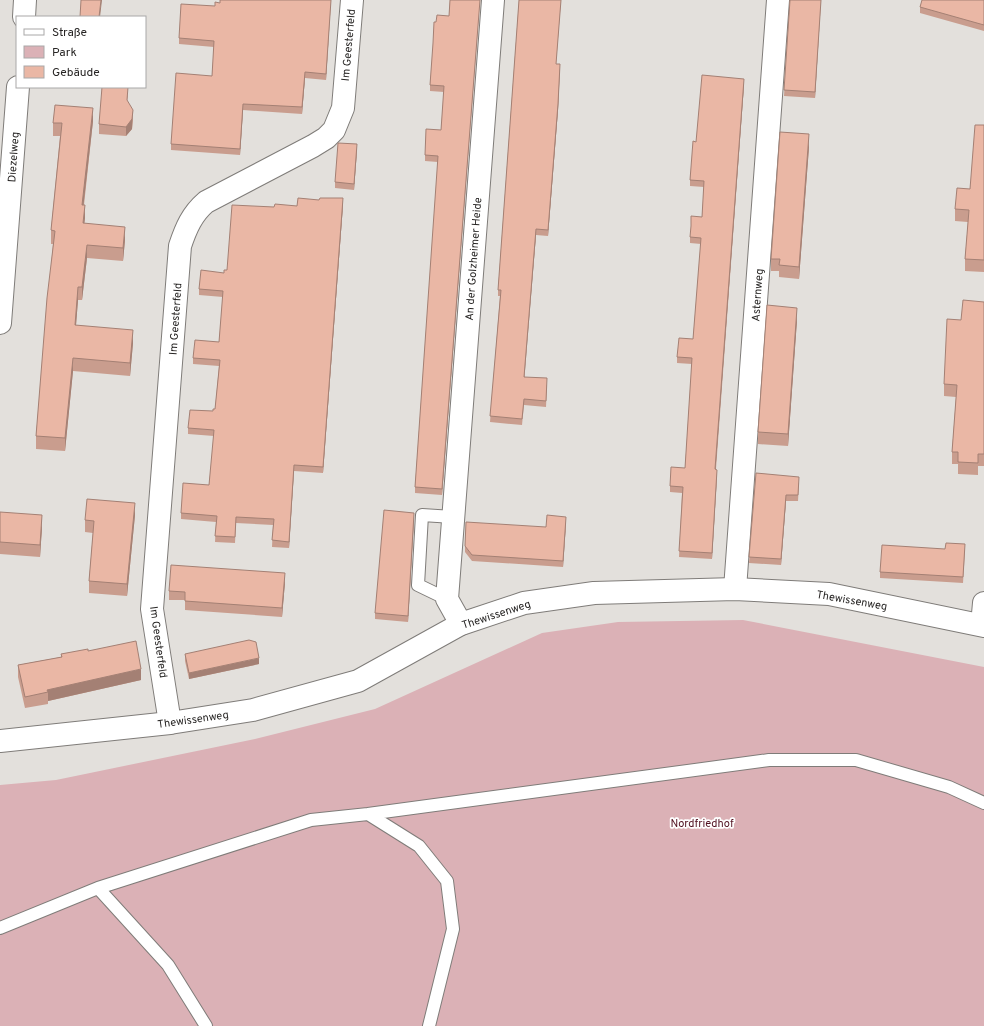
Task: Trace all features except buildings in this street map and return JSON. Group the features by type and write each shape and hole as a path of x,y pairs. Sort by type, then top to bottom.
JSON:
{"street":[{"path":"24,16 25,0"},
{"name":"Im Geesterfeld","path":"170,723 152,609 180,246 187,226 195,211 206,202 313,146 326,138 334,130 343,108 352,0"},
{"name":"An der Golzheimer Heide","path":"447,599 493,0"},
{"name":"Asternweg","path":"736,589 778,0"},
{"name":"Diezelweg","path":"0,323 6,173 18,88"},
{"name":"Thewissenweg","path":"0,741 170,723 253,710 358,681 461,624 524,603 594,593 736,589 829,594 983,626"},
{"path":"447,599 461,624"},
{"path":"983,626 984,603"}],"lane":[{"path":"447,599 418,585 422,515 453,517"},
{"path":"0,928 98,888 311,820 368,814 769,760 856,760 950,787 984,803"},
{"path":"368,814 419,846 447,881 453,929 429,1026"},
{"path":"98,888 168,965 206,1026"}],"green space":[{"name":"Nordfriedhof","path":"743,620 984,667 984,1026 0,1026 0,785 56,780 255,739 375,709 542,633 618,622"}]}
